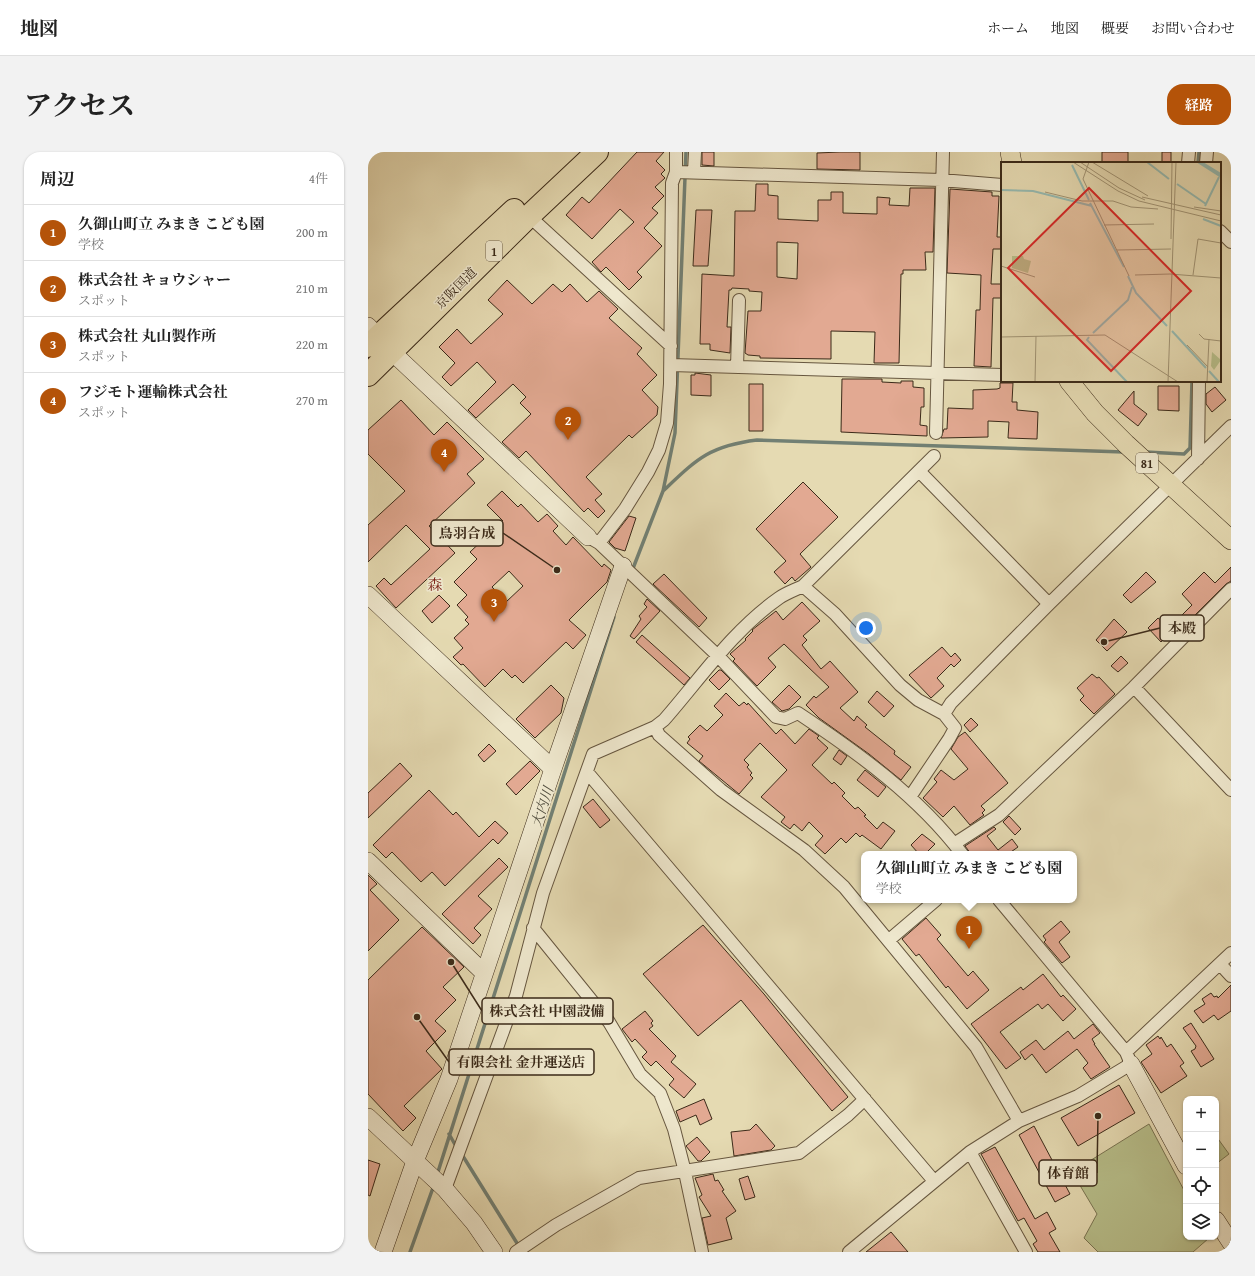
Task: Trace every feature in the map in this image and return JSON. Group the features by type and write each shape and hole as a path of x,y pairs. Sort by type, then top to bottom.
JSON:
{"highway":[{"name":"京阪国道","path":"368,374 376,340 577,152"},
{"name":"京阪国道","path":"376,340 529,216 597,152"}],"main road":[{"path":"1010,152 1012,162"},
{"name":"81","path":"1070,382 1095,413 1126,444 1172,484 1231,540"}],"street":[{"path":"593,540 625,509 659,450 666,423 671,365 672,183 676,172 676,152"},
{"path":"694,172 695,152"},
{"path":"936,433 943,152"},
{"path":"1188,162 1189,152"},
{"path":"1206,162 1207,152"},
{"path":"676,172 942,180 1001,185"},
{"path":"529,216 671,346"},
{"path":"1221,232 1231,242"},
{"path":"737,367 739,300"},
{"path":"376,340 593,540 625,567 718,656 776,717 785,719 798,713 840,741 910,797 960,851"},
{"path":"671,365 1001,375"},
{"path":"1198,459 1199,382"},
{"path":"944,714 951,703 1049,604 1231,426"},
{"path":"445,1189 516,996 543,893 593,754 655,727 664,720 718,656 758,614 780,597 803,586 934,456"},
{"path":"919,471 1049,604"},
{"path":"383,1252 415,1161 449,1079 552,769 625,567"},
{"path":"803,586 835,614 900,684 918,700 944,714 955,728 910,797"},
{"path":"954,844 999,815 1134,687 1231,589"},
{"path":"368,595 552,769"},
{"path":"1134,687 1231,790"},
{"path":"655,727 659,735 721,790 804,850 844,887 976,1047 1019,1121"},
{"path":"587,772 934,1181"},
{"path":"368,861 484,973"},
{"path":"889,940 932,903"},
{"path":"1001,903 1129,1058 1183,1160"},
{"path":"533,928 608,1022 640,1074 660,1093 674,1129 686,1172 702,1252"},
{"path":"849,1252 970,1152 1019,1121 1078,1096 1129,1058 1231,953"},
{"path":"1220,964 1231,976"},
{"path":"516,1252 556,1225 639,1178 686,1172 799,1153 848,1115 865,1099"},
{"path":"368,1117 445,1189 474,1223 494,1252"},
{"path":"970,1152 1026,1252"},
{"path":"1219,1225 1231,1243"}],"green space":[{"path":"1149,1124 1183,1188 1183,1240 1207,1240 1193,1252 1098,1252 1084,1238 1097,1214 1072,1172"},
{"path":"1219,1140 1229,1154 1219,1162"}],"building":[{"path":"637,152 664,152 656,161 665,170 661,174 665,178 655,187 664,196 652,208 658,213 644,228 662,246 637,272 642,277 629,290 606,267 601,272 592,262 634,222 620,209 592,239 566,215 582,197 589,203"},
{"path":"702,152 714,152 714,166 702,165"},
{"path":"860,152 860,170 817,169 817,153"},
{"path":"1102,152 1128,152 1128,162 1102,162"},
{"path":"1162,152 1171,152 1171,162 1162,162"},
{"path":"756,184 768,184 768,195 778,196 778,219 818,221 818,200 831,200 831,192 843,192 843,213 877,214 877,197 890,198 889,205 909,206 910,188 935,188 933,252 925,252 926,270 903,270 903,274 901,274 899,363 874,363 875,332 831,331 831,359 760,358 760,356 748,355 745,353 748,311 761,311 762,292 749,291 749,289 732,288 729,290 727,327 731,327 730,353 710,350 710,344 700,344 702,274 734,276 735,211 755,211","holes":["777,242 798,243 797,279 777,277"]},
{"path":"950,189 992,192 992,196 999,196 997,237 1001,237 1001,249 993,249 991,284 1001,284 1001,298 993,298 991,367 974,366 976,310 980,310 981,275 947,273"},
{"path":"696,210 712,210 708,266 693,266"},
{"path":"507,280 532,304 553,284 562,292 570,284 587,302 599,291 618,309 609,318 642,348 637,354 657,375 642,390 658,407 657,415 632,438 629,435 586,477 602,494 595,500 605,511 598,518 588,508 584,512 526,451 519,458 502,442 531,414 520,403 526,397 513,384 476,418 468,410 496,382 477,362 451,386 442,377 455,363 439,347 457,329 471,344 503,314 488,300"},
{"path":"695,373 711,375 711,396 691,395 691,375 695,375"},
{"path":"842,379 882,379 882,382 901,383 901,381 913,381 913,387 924,388 924,407 921,407 920,425 927,426 927,436 841,432"},
{"path":"1000,383 1013,383 1012,402 1017,402 1017,410 1038,412 1037,439 1008,438 1009,422 988,421 988,437 941,438 944,429 947,429 948,408 973,409 973,390 997,389 1000,388"},
{"path":"749,384 763,384 763,431 749,431"},
{"path":"1158,386 1179,386 1179,411 1158,410"},
{"path":"1215,387 1226,400 1212,412 1206,404 1206,394"},
{"path":"1134,391 1134,404 1147,414 1138,426 1118,410"},
{"path":"401,400 434,435 447,422 484,459 467,474 475,483 429,526 455,553 396,608 376,586 384,578 391,585 430,549 406,525 368,562 368,525 405,491 368,454 368,430"},
{"path":"803,482 838,517 800,554 811,567 795,581 792,577 785,584 774,572 786,561 756,529"},
{"path":"502,491 518,507 521,504 538,522 547,514 558,526 553,531 566,545 573,537 602,567 604,564 611,570 607,582 569,620 586,635 573,649 566,642 523,683 515,675 512,678 503,669 485,687 463,664 461,665 453,657 463,648 454,638 469,624 465,620 468,617 457,605 467,595 454,582 477,559 470,552 503,521 487,505","holes":["509,571 523,586 506,602 492,587"]},
{"path":"629,516 636,518 625,551 615,548 609,542"},
{"path":"1231,567 1231,581 1226,584 1185,625 1178,619 1192,605 1182,594 1204,572 1215,583"},
{"path":"1146,572 1156,582 1131,603 1123,595"},
{"path":"664,574 707,618 699,627 653,584"},
{"path":"439,595 450,606 432,623 422,611"},
{"path":"647,599 660,611 634,639 630,636 641,619 639,616 647,607 644,604"},
{"path":"802,602 820,621 803,636 807,640 802,645 821,669 830,661 858,692 840,708 854,721 857,716 867,725 865,727 895,751 894,754 911,767 901,780 869,754 819,718 806,705 814,696 816,698 829,687 784,644 768,658 776,667 757,686 733,661 735,659 730,654 746,640 745,639 753,631 752,630 776,611 783,620"},
{"path":"1158,618 1173,630 1161,642 1148,628"},
{"path":"1114,619 1127,632 1107,651 1096,640"},
{"path":"642,635 690,678 684,685 636,642"},
{"path":"942,647 951,657 955,653 961,660 954,667 951,664 937,678 944,686 931,698 909,675"},
{"path":"1121,656 1128,663 1118,672 1111,666"},
{"path":"719,670 721,670 730,679 719,690 709,680"},
{"path":"1092,674 1097,678 1099,677 1115,694 1094,714 1080,700 1084,696 1077,688"},
{"path":"551,685 564,698 561,713 535,738 516,719"},
{"path":"789,685 801,697 789,709 782,711 772,702"},
{"path":"877,691 894,706 884,717 868,702"},
{"path":"726,693 739,706 744,702 747,705 748,703 776,734 781,729 795,744 809,729 819,736 817,738 828,748 812,765 832,784 834,782 845,793 842,796 855,809 858,807 866,815 864,816 877,829 883,822 895,831 881,849 862,835 860,837 856,833 846,843 841,838 825,854 815,845 823,836 809,822 802,831 794,824 790,829 781,822 785,817 761,797 787,770 760,743 744,760 749,765 747,767 752,773 750,775 753,778 739,794 699,761 703,756 687,743 690,739 688,737 700,725 707,731 723,715 714,706"},
{"path":"971,718 978,725 970,732 964,725"},
{"path":"965,732 1008,783 981,806 985,810 982,813 984,815 970,825 954,806 943,817 923,798 937,782 934,779 941,770 954,780 968,769 951,749 958,737"},
{"path":"489,744 496,751 484,762 478,755"},
{"path":"839,750 847,756 841,765 833,759"},
{"path":"530,761 540,771 516,795 506,784"},
{"path":"400,763 412,776 368,818 368,793"},
{"path":"865,770 886,787 878,797 857,780"},
{"path":"429,790 453,815 456,812 479,837 495,821 508,833 498,844 493,839 445,886 432,872 421,882 392,852 386,858 373,845"},
{"path":"593,799 610,820 600,828 583,807"},
{"path":"1009,816 1021,829 1015,835 1003,822"},
{"path":"994,827 996,829 987,836 998,850 1012,839 1018,847 1012,851 969,851 965,846"},
{"path":"922,834 935,844 928,851 916,851 911,845"},
{"path":"499,858 508,867 478,896 492,909 474,928 481,935 473,944 442,914"},
{"path":"368,875 377,884 370,890 399,920 368,951"},
{"path":"926,918 941,935 937,939 968,976 973,971 989,990 967,1009 948,986 946,988 919,954 916,956 902,939"},
{"path":"1061,921 1070,932 1059,942 1070,957 1062,963 1044,942 1046,940 1043,936"},
{"path":"703,925 764,994 848,1097 832,1111 741,1000 698,1036 643,974"},
{"path":"422,927 464,967 443,987 456,1000 435,1021 446,1031 426,1051 442,1069 404,1106 416,1118 403,1131 368,1094 368,980"},
{"path":"1043,974 1061,997 1063,995 1076,1009 1063,1021 1048,1004 1042,1009 1038,1004 1000,1032 1021,1058 1006,1069 971,1024 1021,987 1023,990"},
{"path":"1231,985 1231,1011 1218,1020 1214,1015 1203,1023 1194,1011 1205,1004 1202,999 1211,993 1214,997 1217,996 1218,998"},
{"path":"645,1011 653,1021 651,1023 653,1026 649,1029 676,1056 671,1062 696,1084 684,1098 669,1085 674,1079 656,1061 651,1066 642,1057 647,1052 635,1039 632,1042 622,1029"},
{"path":"1191,1023 1214,1059 1201,1067 1191,1051 1195,1049 1196,1046 1183,1028"},
{"path":"1093,1024 1100,1033 1092,1039 1110,1067 1091,1079 1083,1068 1088,1063 1077,1049 1046,1073 1032,1054 1025,1060 1020,1052 1036,1040 1044,1050 1068,1031 1074,1039"},
{"path":"1158,1036 1160,1039 1161,1037 1167,1047 1171,1044 1184,1063 1180,1066 1187,1076 1161,1093 1141,1062 1152,1054 1146,1045"},
{"path":"1119,1085 1135,1113 1078,1146 1061,1118"},
{"path":"704,1099 712,1119 700,1125 696,1115 680,1122 676,1111"},
{"path":"756,1124 775,1146 771,1150 734,1156 731,1132 750,1130"},
{"path":"1034,1126 1070,1194 1055,1202 1019,1135"},
{"path":"697,1137 710,1152 701,1161 698,1161 686,1146"},
{"path":"995,1147 1035,1219 1047,1212 1056,1229 1049,1233 1060,1252 1038,1252 1033,1244 1037,1241 1024,1218 1018,1221 981,1154"},
{"path":"368,1160 380,1164 370,1196 368,1195"},
{"path":"713,1174 715,1181 718,1180 724,1190 722,1191 736,1211 726,1218 732,1239 708,1245 702,1218 711,1216 699,1197 702,1195 695,1178"},
{"path":"748,1176 755,1197 745,1200 739,1179"},
{"path":"891,1232 908,1252 866,1252"}],"waterway":[{"path":"632,571 663,491 675,433 686,152"},
{"path":"1198,162 1199,152"},
{"path":"1146,452 1184,454 1190,448 1192,382"},
{"path":"663,491 695,462 715,450 757,440 1124,452"},
{"name":"大内川","path":"437,1175 614,617"},
{"path":"449,1134 457,1148"},
{"path":"461,1153 520,1248"},
{"path":"410,1252 434,1185"}],"place":[{"name":"株式会社 キョウシャー","path":"568,440"},
{"name":"フジモト運輸株式会社","path":"444,472"},
{"name":"鳥羽合成","path":"557,570"},
{"name":"株式会社 丸山製作所","path":"494,622"},
{"name":"本殿","path":"1104,642"},
{"name":"久御山町立 みまき こども園","path":"969,949"},
{"name":"株式会社 中園設備","path":"451,962"},
{"name":"有限会社 金井運送店","path":"417,1017"},
{"name":"体育館","path":"1098,1116"}],"district":[{"name":"森","path":"435,584"}]}
